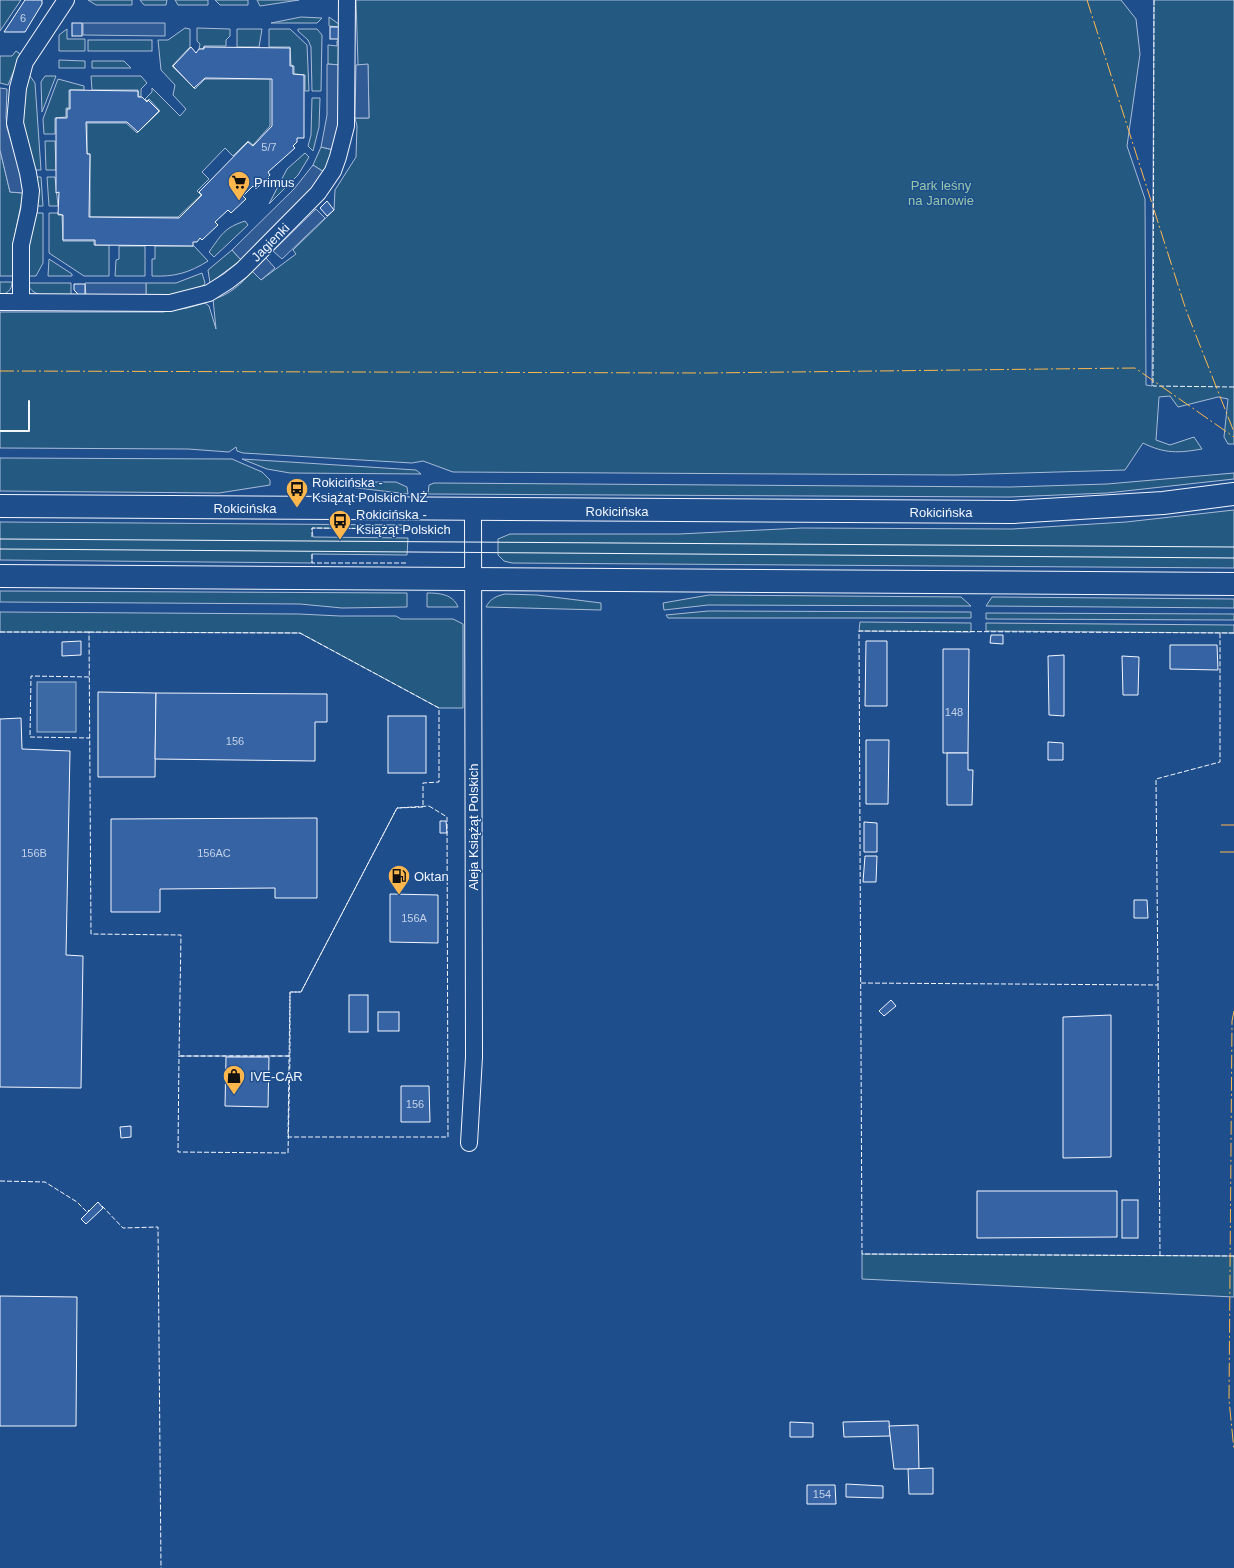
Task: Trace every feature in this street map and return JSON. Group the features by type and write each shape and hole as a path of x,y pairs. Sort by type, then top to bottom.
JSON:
{"main road":[{"name":"Rokicińska","path":"0,506 1013,512 1162,503 1234,494"},
{"path":"0,576 1234,584"}],"street":[{"path":"21,302 21,245 29,210 31,191 28,173 15,123 18,88 25,62 66,0"},
{"name":"Jagienki","path":"0,302 170,303 209,293 242,270 318,193 333,171 343,144 346,120 347,0"},
{"name":"Aleja Książąt Polskich","path":"469,1143 474,1057 473,510"}],"green space":[{"path":"0,0 21,0 0,31"},
{"path":"88,0 132,0 132,5 96,5"},
{"path":"140,0 167,0 166,5 144,5"},
{"path":"175,0 208,0 208,5 178,5"},
{"path":"215,0 248,0 248,5 220,5"},
{"path":"257,0 299,0 260,6"},
{"name":"Park leśny na Janowie","path":"356,0 1121,0 1136,19 1140,54 1127,146 1145,199 1146,385 1152,386 1154,0 1234,0 1234,444 1228,444 1224,437 1228,399 1218,397 1178,407 1170,396 1159,397 1156,440 1170,445 1194,437 1202,449 1172,452 1151,447 1143,443 1125,470 955,475 453,472 423,461 412,463 243,453 237,451 236,447 229,452 188,449 0,448 0,312 163,312 205,303 209,306 216,329 213,299 224,295 235,288 252,271 261,280 296,254 293,250 334,210 335,190 356,157 357,126 355,118 369,118 368,65 358,65"},
{"path":"301,17 322,18 317,23 271,23"},
{"path":"329,17 340,25 341,65 328,64 328,45 337,46 337,41 339,41 339,27 329,26"},
{"path":"185,28 190,29 190,47 172,66 195,89 205,79 270,79 270,126 253,145 248,141 233,156 225,148 202,172 209,179 197,191 201,195 178,217 90,217 90,154 87,154 87,123 126,123 137,133 160,111 149,99 147,101 145,99 152,92 152,88 180,116 186,109 173,95 175,85 161,70 158,40 168,40"},
{"path":"197,28 230,29 230,36 226,40 226,46 204,46 203,49 199,49 200,44 197,41"},
{"path":"67,29 67,39 85,39 85,51 59,51 59,35"},
{"path":"237,29 262,29 259,47 237,47"},
{"path":"269,29 290,29 307,45 309,91 305,91 305,75 294,74 294,66 291,65 290,47 269,47"},
{"path":"298,29 317,29 322,35 321,91 312,91 311,47 308,40 298,31"},
{"path":"88,40 152,40 152,51 88,51"},
{"path":"16,51 20,56 8,85 0,83 0,56 12,56"},
{"path":"59,60 85,61 85,68 59,68"},
{"path":"92,61 124,61 131,68 92,68"},
{"path":"28,76 30,76 35,83 41,170 35,170 25,134 23,101"},
{"path":"45,76 56,76 42,112 41,82"},
{"path":"91,76 141,76 147,83 141,89 141,97 139,97 138,90 92,90"},
{"path":"58,79 84,86 84,90 69,90 69,108 66,108 66,117 55,118 55,134 44,134 43,119"},
{"path":"312,98 320,98 319,127 313,151 308,146 311,135"},
{"path":"45,141 55,141 56,170 46,170"},
{"path":"321,147 334,150 324,172 313,165"},
{"path":"0,150 10,192 23,193 13,244 13,276 0,276"},
{"path":"305,153 309,157 298,175 269,204 287,169"},
{"path":"36,177 41,177 43,206 37,206 38,192"},
{"path":"47,177 55,177 58,206 49,206"},
{"path":"36,213 43,213 43,263 36,276 28,276 28,246"},
{"path":"49,213 58,213 58,215 62,215 63,241 94,241 94,245 109,245 109,276 84,276 49,253"},
{"path":"245,221 248,225 214,257 209,252 224,232 232,226"},
{"path":"119,246 145,246 145,276 115,276 116,260 119,259"},
{"path":"155,246 194,246 208,261 194,269 174,275 152,276 152,259 155,259"},
{"path":"232,250 241,260 210,283 208,270"},
{"path":"49,259 72,274 72,276 48,276"},
{"path":"202,273 205,283 203,286 170,296 146,296 146,283 176,283"},
{"path":"0,282 12,282 9,291 0,295"},
{"path":"28,283 71,283 71,296 45,296 34,292"},
{"path":"0,458 232,459 262,472 270,480 270,485 219,493 0,491"},
{"path":"242,459 416,470 421,474 290,473 267,469"},
{"path":"1234,473 1234,479 1107,493 1010,497 428,494 429,485 434,483 1010,487 1107,484"},
{"path":"335,482 396,482 407,487 408,494 333,485"},
{"path":"1234,510 1234,568 512,563 504,561 498,555 498,539 510,534 679,534 802,528 1012,529 1126,522"},
{"path":"0,522 408,525 408,529 312,528 313,537 408,538 407,555 312,554 312,563 0,560"},
{"path":"0,591 407,593 407,607 342,608 300,604 0,602"},
{"path":"427,593 445,595 453,599 458,607 427,607"},
{"path":"505,594 537,595 601,603 601,610 486,607 494,598"},
{"path":"709,595 961,597 971,606 708,605 664,610 663,603"},
{"path":"992,597 1234,599 1234,608 986,606"},
{"path":"708,611 971,612 971,618 668,618 666,615"},
{"path":"0,612 299,614 396,616 401,619 453,619 463,624 463,708 439,708 300,633 0,632"},
{"path":"986,613 1234,614 1234,620 986,619"},
{"path":"860,622 971,623 971,632 859,631"},
{"path":"986,623 1234,625 1234,633 986,631"},
{"path":"862,1254 1234,1256 1234,1297 862,1279"}],"shaded area":[{"path":"83,23 165,23 165,36 83,35"},
{"path":"327,64 341,65 340,124 334,150 321,147 327,115"},
{"path":"368,64 369,118 355,118 356,65"},
{"path":"0,88 7,89 7,128 19,166 23,193 10,192 0,150"},
{"path":"313,165 324,172 315,185 241,260 232,250 294,189"},
{"path":"316,209 325,218 282,259 273,251"},
{"path":"266,258 275,268 261,280 252,271"},
{"path":"85,283 146,283 146,296 86,296"},
{"path":"37,682 76,682 76,732 37,732"}],"building":[{"path":"25,0 42,0 42,4 25,32 4,32"},
{"path":"72,23 82,23 82,36 72,36"},
{"path":"330,27 339,27 339,39 330,39"},
{"path":"191,47 196,53 199,49 204,49 204,47 290,48 290,66 293,66 293,74 304,75 304,138 297,138 297,142 293,146 295,148 268,172 270,175 256,189 253,186 243,196 246,199 231,213 228,210 215,222 218,225 202,240 200,238 197,242 193,242 193,246 95,245 95,240 63,240 63,215 58,214 59,192 56,193 56,118 67,118 67,109 70,109 70,90 138,91 138,97 142,97 147,102 148,100 159,111 138,132 127,122 86,122 87,154 90,154 89,217 179,218 202,195 199,192 248,142 253,146 272,126 272,79 205,78 194,88 173,66"},
{"path":"327,201 334,210 327,216 320,208"},
{"path":"74,284 85,284 85,295 79,295 74,290"},
{"path":"991,635 1003,635 1003,644 990,643"},
{"path":"81,641 81,655 62,656 62,642"},
{"path":"866,641 887,641 887,706 865,706"},
{"path":"1170,645 1217,645 1218,670 1170,669"},
{"path":"943,649 969,649 968,753 943,753"},
{"path":"1064,655 1064,716 1049,715 1048,656"},
{"path":"1122,656 1139,657 1138,695 1123,695"},
{"path":"98,692 156,693 155,777 98,777"},
{"path":"156,693 327,694 327,722 315,722 315,761 155,759"},
{"path":"388,716 426,716 426,773 388,773"},
{"path":"21,718 22,749 70,751 66,955 83,956 81,1088 0,1087 0,719"},
{"path":"866,740 889,740 888,804 866,804"},
{"path":"1048,742 1063,743 1063,760 1048,760"},
{"path":"947,753 968,753 968,770 973,770 972,805 947,805"},
{"path":"317,818 317,898 275,898 275,888 160,889 160,912 111,912 111,819"},
{"path":"440,821 446,821 447,833 440,833"},
{"path":"864,822 877,823 877,852 864,852"},
{"path":"865,856 877,856 876,882 863,882"},
{"path":"390,894 438,895 438,943 390,942"},
{"path":"1134,900 1147,900 1148,918 1134,918"},
{"path":"349,995 368,995 368,1032 349,1032"},
{"path":"891,1000 896,1006 884,1016 879,1011"},
{"path":"378,1012 399,1012 399,1031 378,1031"},
{"path":"1111,1015 1111,1157 1063,1158 1063,1017"},
{"path":"226,1057 269,1057 268,1107 225,1106"},
{"path":"401,1086 429,1086 430,1122 401,1122"},
{"path":"131,1126 131,1137 121,1138 120,1127"},
{"path":"977,1191 1117,1191 1117,1237 977,1238"},
{"path":"1122,1200 1138,1200 1138,1238 1122,1238"},
{"path":"98,1202 103,1208 86,1224 81,1219"},
{"path":"0,1296 77,1297 76,1426 0,1426"},
{"path":"889,1421 890,1436 844,1437 843,1422"},
{"path":"790,1422 813,1423 813,1437 790,1437"},
{"path":"918,1425 919,1469 894,1469 889,1426"},
{"path":"933,1468 933,1494 909,1494 908,1469"},
{"path":"846,1484 883,1486 883,1498 846,1497"},
{"path":"807,1485 835,1485 836,1504 807,1504"}],"tram line":[{"path":"0,539 1234,547"},
{"path":"0,549 1234,558"}],"fence":[{"path":"1154,0 1153,386 1234,387"},
{"path":"312,537 312,528 408,529"},
{"path":"312,554 312,563 407,563"},
{"path":"1234,633 859,631 862,1254 1234,1256"},
{"path":"0,632 89,632"},
{"path":"89,632 300,633 439,708 439,782 423,783 423,807 397,808 301,992 290,992 290,1056 179,1056 181,935 91,934 89,632"},
{"path":"861,983 1158,985 1156,779 1220,762 1220,633"},
{"path":"89,677 31,676 30,737 90,738"},
{"path":"429,806 447,817 448,1137 288,1137 290,992 301,992 397,808 429,806"},
{"path":"1158,985 1160,1256"},
{"path":"179,1056 290,1056 288,1153 178,1152 179,1056"},
{"path":"0,1181 45,1182 77,1202 87,1212 89,1210"},
{"path":"102,1206 123,1228 158,1227 161,1568"}],"wall":[{"path":"0,431 29,431 29,401"}],"power":[{"path":"1087,0 1186,310 1234,432"},
{"path":"0,371 705,373 1135,368 1234,437"},
{"path":"1221,825 1234,825"},
{"path":"1220,852 1234,852"},
{"path":"1234,1011 1232,1021 1229,1400 1234,1450"}],"place":[{"name":"Primus","path":"239,202"},
{"name":"Rokicińska - Książąt Polskich NŻ","path":"297,508"},
{"name":"Rokicińska - Książąt Polskich","path":"340,540"},
{"name":"Oktan","path":"399,896"},
{"name":"IVE-CAR","path":"234,1096"}]}
